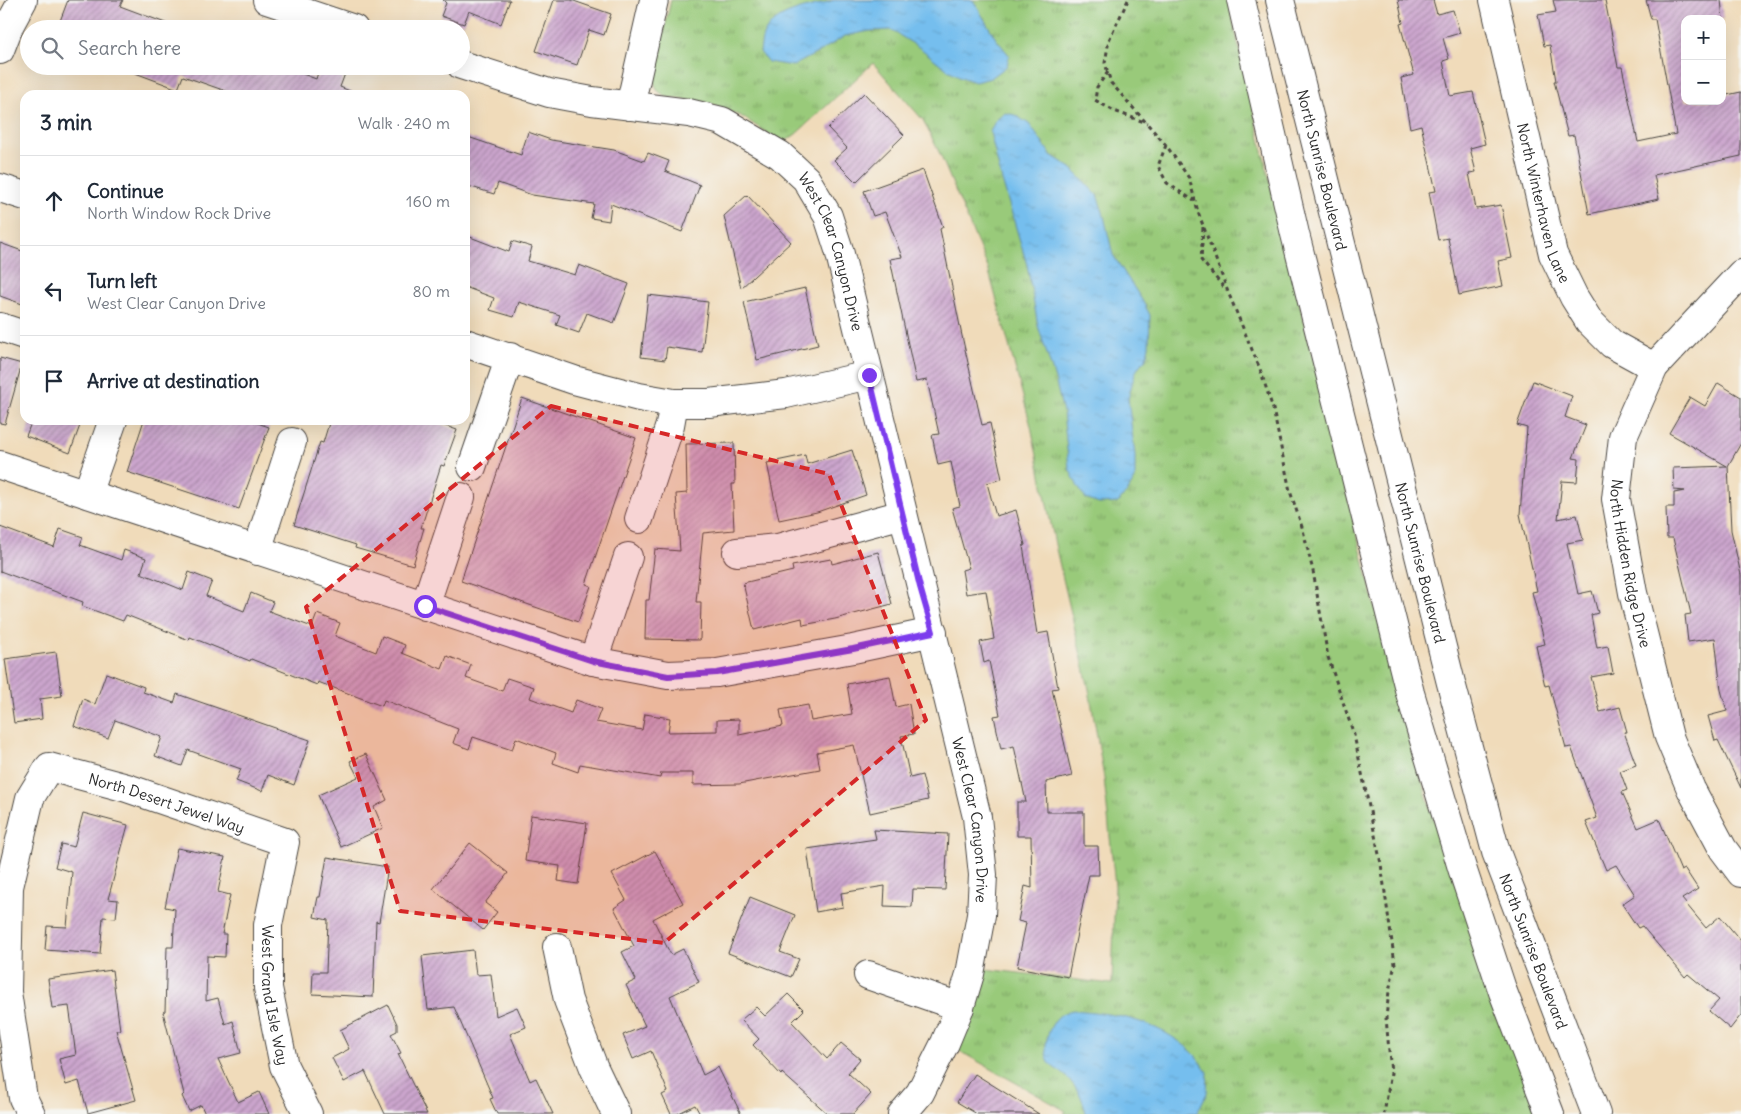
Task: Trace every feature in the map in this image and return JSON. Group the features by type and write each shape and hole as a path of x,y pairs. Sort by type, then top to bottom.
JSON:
{"street":[{"path":"0,50 10,24 23,0"},
{"path":"267,0 327,20"},
{"path":"630,106 654,0"},
{"path":"1241,0 1295,234 1410,693 1462,868 1500,983 1550,1114"},
{"name":"North Sunrise Boulevard","path":"1280,0 1449,673 1496,852 1596,1114"},
{"name":"North Winterhaven Lane","path":"1494,0 1554,254 1574,297 1590,320 1612,344 1654,367"},
{"name":"West Clear Canyon Drive","path":"470,68 549,93 592,101 689,113 722,121 780,155 806,179 828,216 839,250 977,817 983,875 981,915 970,974 960,1007 946,1043 920,1093 902,1114"},
{"path":"0,188 20,194"},
{"name":"North Hidden Ridge Drive","path":"1741,274 1654,367 1622,438 1616,499 1634,593 1669,737 1691,789 1724,849 1741,873"},
{"path":"0,327 20,334"},
{"path":"470,345 574,380 639,397 674,403 709,403 786,394 869,375"},
{"path":"472,467 510,357"},
{"path":"640,519 670,425 674,403"},
{"path":"87,494 111,425"},
{"path":"256,551 292,442"},
{"path":"0,465 593,661 668,676 717,673 853,649 933,632"},
{"path":"425,606 461,497"},
{"path":"737,552 778,548 903,514"},
{"path":"593,661 628,557"},
{"name":"North Desert Jewel Way","path":"31,1114 23,1098 7,992 9,887 30,798 49,766 128,788 285,842"},
{"name":"West Grand Isle Way","path":"285,842 268,925 268,988 284,1066 308,1114"},
{"path":"557,947 568,1000 594,1068 616,1114"},
{"path":"868,975 960,1007"}],"path":[{"path":"1128,0 1110,40 1105,63 1111,83 1166,145 1189,178 1194,202 1260,369 1273,409 1290,491 1303,530 1313,571 1328,657 1354,735 1381,864 1396,964 1389,991 1386,1018 1391,1073 1384,1114"},
{"path":"1108,72 1097,87 1095,100 1114,111 1147,124"},
{"path":"1166,145 1158,166 1167,183 1194,202"},
{"path":"1204,226 1201,260 1228,292"}],"highlighted area":[{"path":"551,406 829,474 926,720 664,943 400,911 306,607"}],"green space":[{"path":"671,0 1228,0 1273,195 1410,744 1446,856 1537,1114 1064,1114 1066,1111 956,1049 985,969 1112,984 1115,886 1104,778 1089,689 1056,549 1031,426 988,268 940,154 923,120 873,63 796,134 783,143 741,116 705,102 666,97 657,90 653,79"}],"water":[{"path":"834,0 973,0 996,39 1009,55 1007,66 991,78 975,82 948,70 920,48 891,30 870,31 845,36 793,66 768,62 760,52 761,42 768,27 784,15"},
{"path":"1005,113 1015,115 1029,124 1051,155 1071,168 1097,195 1113,255 1150,315 1149,346 1146,359 1135,373 1128,399 1135,455 1135,479 1118,503 1099,504 1086,499 1069,468 1063,412 1055,379 1038,326 1027,265 990,132 995,121"},
{"path":"1073,1010 1105,1013 1135,1020 1165,1032 1191,1051 1208,1072 1207,1093 1197,1113 1086,1114 1078,1091 1066,1076 1051,1065 1046,1053 1049,1030 1057,1018"}],"building":[{"path":"68,0 123,0 120,6 157,20 60,20"},
{"path":"443,0 510,0 501,24 469,11 466,20 452,20 441,16 446,3"},
{"path":"554,0 571,0 611,14 604,35 589,30 577,65 536,51"},
{"path":"1398,0 1433,0 1437,14 1453,10 1460,33 1443,38 1449,59 1443,61 1450,96 1473,92 1485,144 1470,148 1476,172 1469,173 1476,209 1501,205 1512,258 1498,261 1503,286 1459,295 1448,238 1438,240 1429,192 1436,191 1421,125 1410,128 1401,78 1414,75 1400,24 1403,23"},
{"path":"1553,0 1605,0 1618,67 1622,67 1638,142 1676,134 1655,19 1651,19 1646,0 1721,0 1723,15 1681,15 1681,105 1726,105 1726,95 1741,92 1741,156 1654,175 1659,199 1589,214 1574,135 1568,136 1554,81 1556,81 1550,45 1544,46 1538,15 1556,12"},
{"path":"141,75 306,75 316,79 317,75 344,75 340,87 348,90 223,90 183,76 178,89"},
{"path":"864,93 904,135 856,182 834,160 847,148 828,128"},
{"path":"528,132 551,140 614,150 644,161 648,153 669,161 665,171 700,185 682,232 611,204 609,221 591,218 594,204 532,195 498,183 494,194 470,187 470,138 521,155"},
{"path":"923,170 943,227 940,229 982,425 990,423 1002,479 987,483 996,516 1016,510 1025,545 1023,546 1037,634 1048,632 1058,688 1052,689 1072,776 1046,782 1047,812 1084,812 1084,846 1098,846 1099,875 1089,875 1068,977 1017,967 1026,923 1018,921 1025,886 1032,888 1031,836 1017,836 1017,802 1026,802 1014,746 1001,749 994,716 1000,715 989,661 984,663 980,642 994,639 986,591 966,594 962,570 969,568 952,508 960,506 951,462 938,465 932,435 939,434 927,380 916,382 890,259 902,257 885,212 873,216 864,191"},
{"path":"747,195 791,242 741,288 724,216"},
{"path":"470,237 509,252 512,241 532,247 528,261 575,275 579,265 629,284 614,323 587,313 579,333 556,325 560,315 519,302 514,317 490,310 494,298 470,289"},
{"path":"0,243 20,250 20,303 0,296"},
{"path":"805,288 818,345 757,360 744,302"},
{"path":"648,295 708,302 702,352 667,347 665,360 641,357"},
{"path":"0,358 20,363 20,371 5,424 0,423"},
{"path":"1533,381 1572,396 1565,417 1586,425 1573,458 1579,459 1577,482 1562,481 1558,519 1577,515 1583,540 1567,543 1578,594 1592,591 1598,613 1591,615 1597,648 1608,646 1613,673 1591,677 1600,712 1620,707 1627,732 1624,732 1636,765 1620,771 1627,790 1622,792 1638,828 1659,819 1681,871 1685,869 1698,889 1682,899 1706,928 1720,916 1741,941 1741,1015 1730,1029 1709,1011 1719,1000 1688,974 1685,977 1642,926 1638,928 1622,904 1635,895 1616,865 1606,870 1586,822 1597,818 1571,747 1566,748 1549,685 1545,686 1536,646 1545,644 1532,592 1537,591 1520,514 1527,428 1517,425"},
{"path":"1718,383 1741,397 1741,443 1728,466 1731,530 1741,575 1741,788 1718,740 1715,741 1708,716 1727,711 1721,690 1715,638 1688,642 1685,615 1691,614 1673,538 1667,538 1666,507 1674,507 1674,493 1685,491 1674,490 1673,468 1727,466 1669,433 1690,397 1705,406"},
{"path":"522,398 636,438 586,584 591,586 578,622 461,581"},
{"path":"30,425 80,425 70,453 26,436"},
{"path":"142,425 263,425 269,427 239,509 127,472"},
{"path":"328,425 443,425 457,430 444,466 441,465 421,528 424,528 413,565 355,548 356,545 294,525 320,442 323,443"},
{"path":"734,443 735,484 732,484 734,530 703,533 696,602 701,602 700,640 645,639 646,600 649,600 655,549 680,551 676,494 687,493 686,444"},
{"path":"852,450 866,495 817,512 779,520 767,463 805,455 807,464"},
{"path":"0,527 54,547 60,529 83,537 80,545 121,560 124,550 146,558 141,573 183,590 189,572 212,581 206,596 244,611 251,593 273,602 269,611 312,627 317,614 340,623 335,636 376,652 382,636 405,645 402,653 442,669 447,656 471,665 466,678 502,691 507,678 534,687 530,698 571,713 576,700 601,709 596,722 642,730 645,714 670,718 668,732 717,731 717,720 739,719 739,735 783,726 780,710 808,705 811,721 852,714 847,684 890,676 896,707 909,704 914,734 901,736 910,778 922,775 928,800 870,813 854,745 817,752 820,769 739,784 693,785 693,773 661,773 660,778 580,764 578,772 553,763 556,753 516,738 512,750 473,737 469,749 453,743 458,729 384,700 382,706 318,682 317,685 190,637 189,640 126,615 123,621 82,606 83,602 0,571"},
{"path":"878,552 892,604 835,619 803,625 802,618 754,630 743,583 793,571 792,566 831,559 832,564"},
{"path":"56,652 62,696 40,699 42,719 14,723 5,659"},
{"path":"106,673 144,687 143,692 174,703 177,694 310,740 294,785 268,775 262,791 236,781 241,769 188,750 182,766 155,756 162,737 115,720 108,738 74,726 83,699 95,704"},
{"path":"366,754 387,800 374,807 383,828 341,847 318,795 358,777 350,761"},
{"path":"83,813 128,825 108,899 118,900 116,918 103,917 100,954 45,950 47,926 67,927 72,872 55,867 61,844 74,847"},
{"path":"531,815 587,823 578,884 558,881 560,866 525,861"},
{"path":"874,830 948,834 945,890 913,889 912,907 884,906 885,886 841,893 843,907 816,912 807,849 876,839"},
{"path":"470,843 508,873 485,903 497,912 483,930 433,889"},
{"path":"177,848 225,857 218,892 230,895 222,934 226,934 225,957 207,956 206,1001 218,998 225,1024 233,1021 241,1053 218,1059 238,1102 259,1092 269,1114 205,1114 201,1105 189,1111 182,1096 184,1094 163,1012 165,1011 167,947 173,947 175,909 165,907"},
{"path":"655,851 683,903 653,919 671,955 683,949 699,982 670,996 703,1075 718,1067 741,1114 700,1114 695,1105 677,1114 671,1114 662,1095 668,1092 651,1051 633,1059 623,1035 645,1026 626,985 636,980 622,952 634,946 614,908 626,900 612,874"},
{"path":"327,857 388,867 379,922 376,921 373,997 312,994 313,972 326,972 328,920 314,917 318,897 320,897"},
{"path":"750,897 795,915 780,952 799,959 791,977 728,953"},
{"path":"473,950 476,975 491,974 496,1016 517,1007 526,1027 510,1034 530,1081 536,1078 553,1114 497,1114 490,1099 493,1098 454,1007 428,1010 422,956"},
{"path":"112,970 120,1030 116,1030 136,1100 88,1113 79,1081 66,1085 59,1059 76,1055 69,1006 52,1008 48,979"},
{"path":"788,994 804,1010 792,1022 827,1059 841,1043 860,1059 848,1073 871,1094 853,1114 828,1114 782,1073 781,1075 753,1045 759,1039 741,1020 756,1007 765,1016"},
{"path":"388,1005 397,1024 397,1031 391,1034 401,1053 398,1054 427,1114 385,1114 365,1071 344,1082 332,1058 349,1049 340,1030"},
{"path":"975,1074 1039,1114 977,1114 957,1102"}],"route":[{"path":"425,606 593,661 668,676 717,673 853,649 933,632 920,587 869,375"}]}
